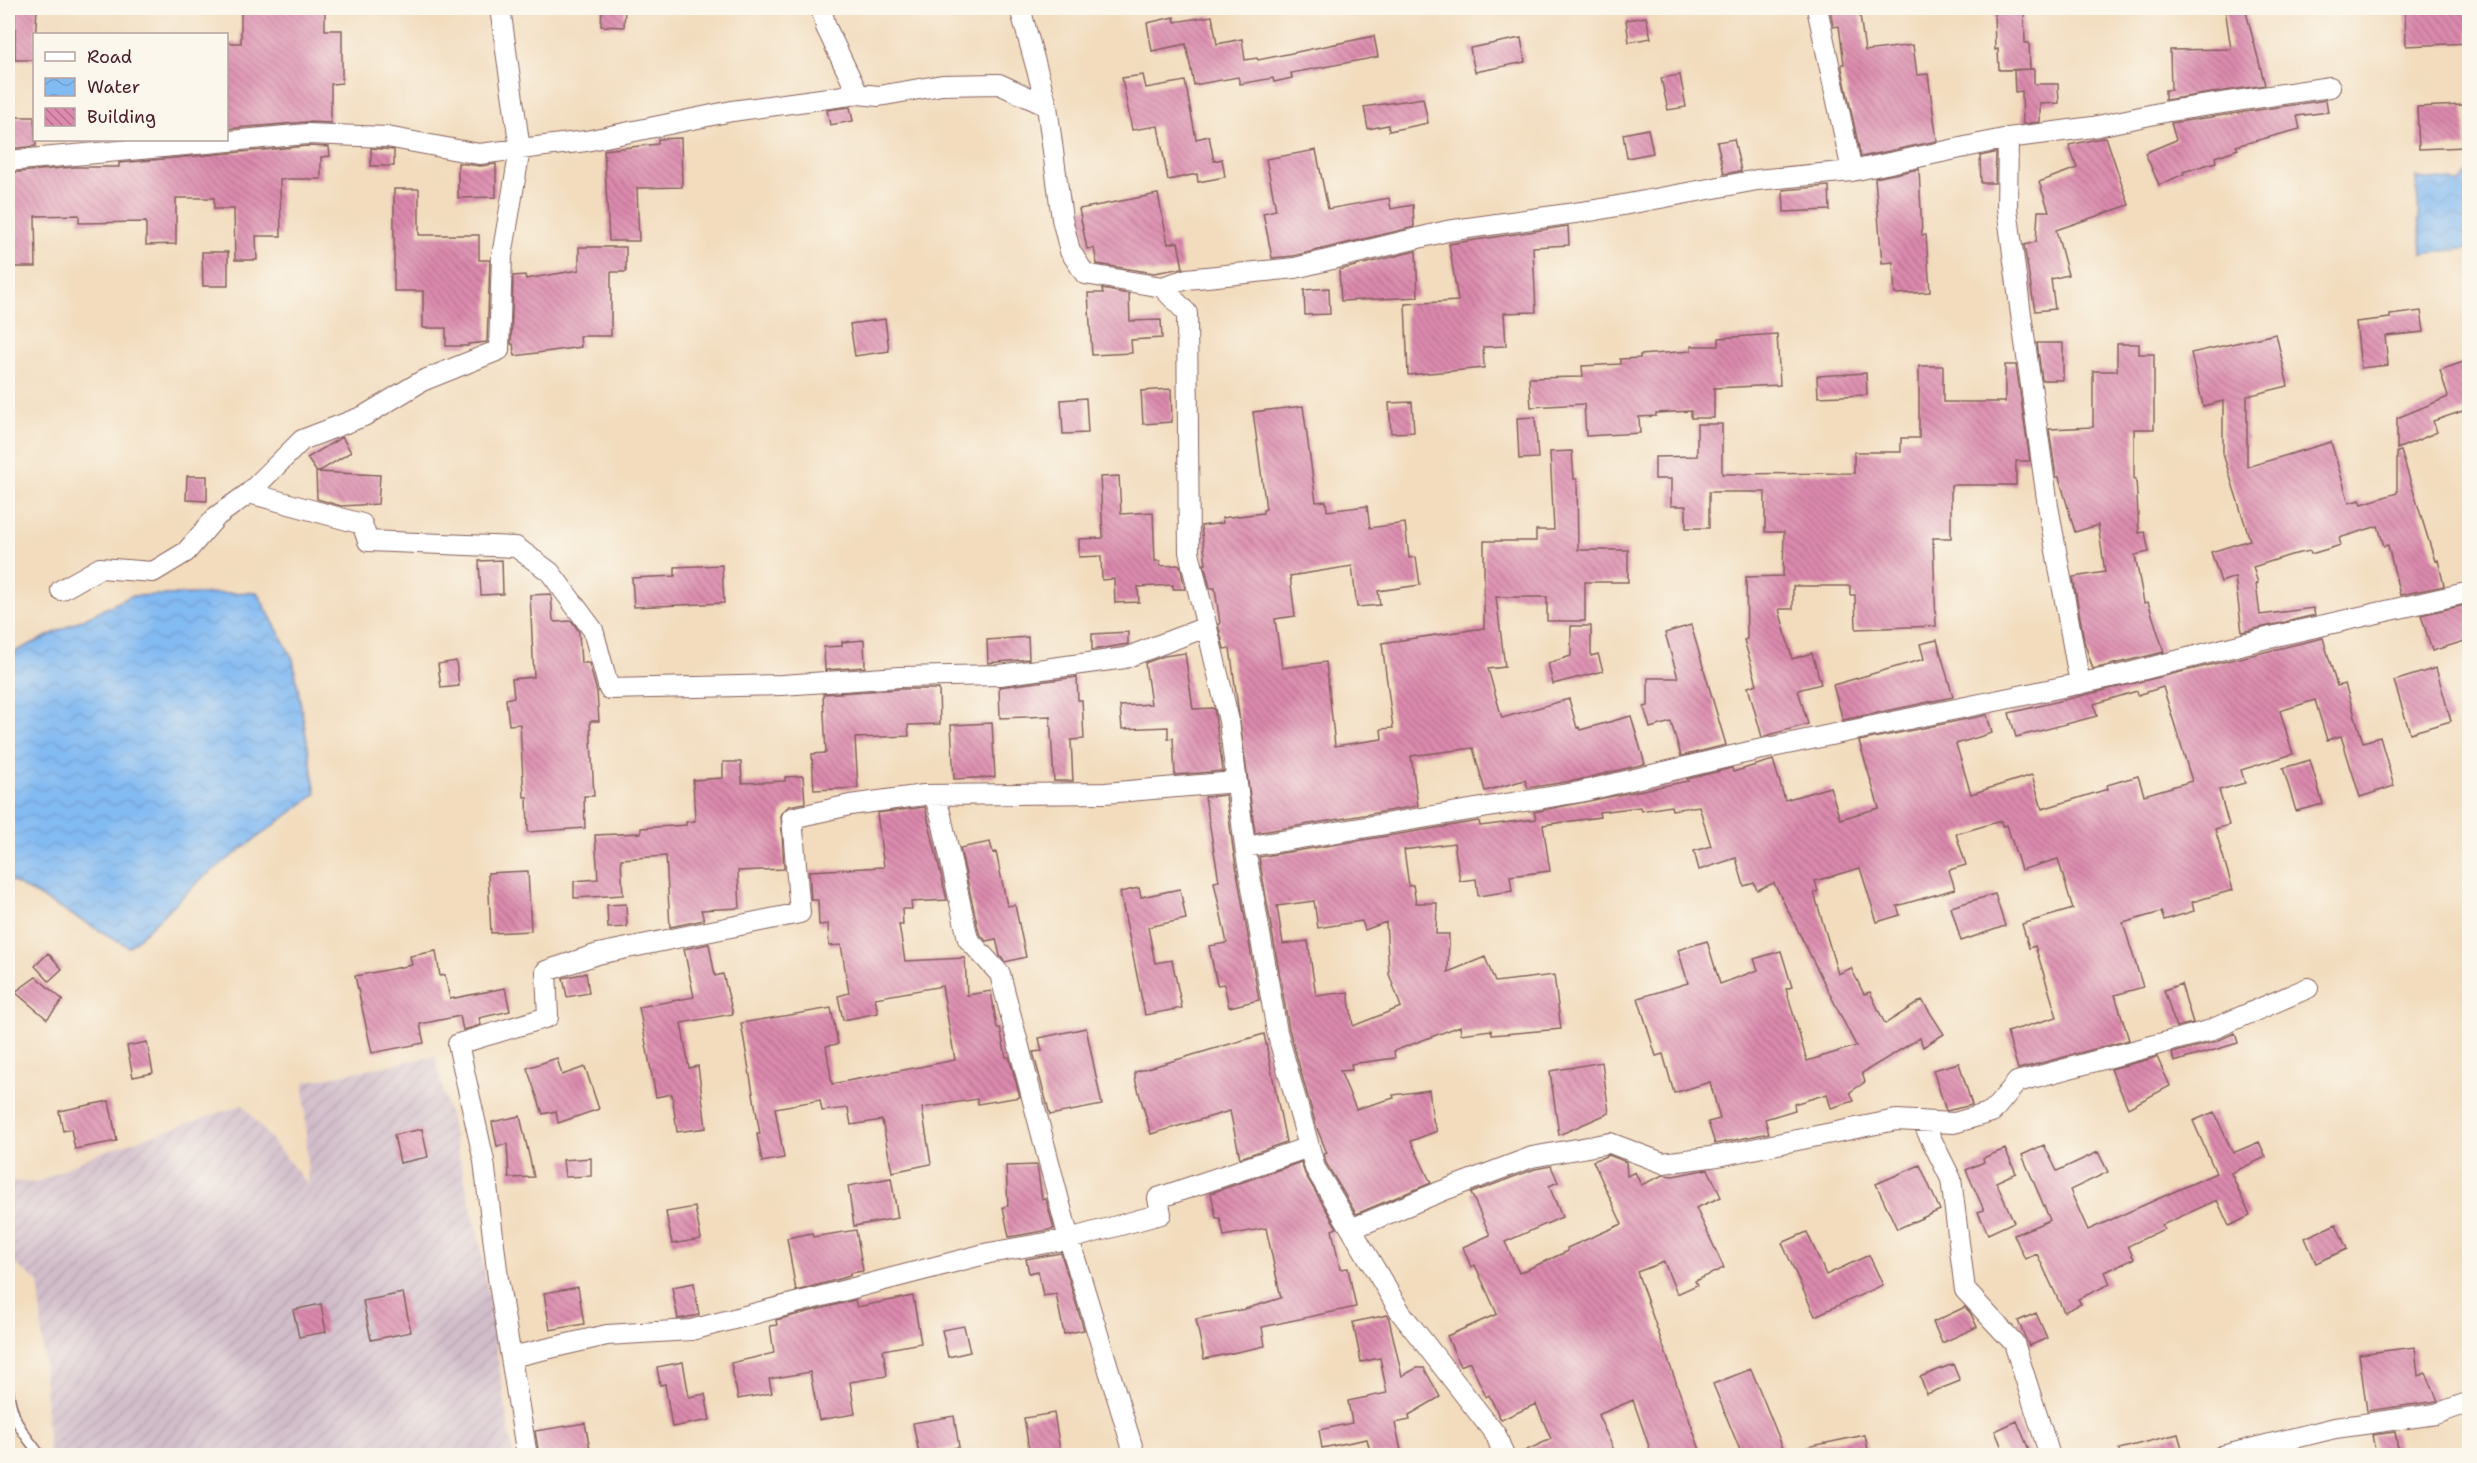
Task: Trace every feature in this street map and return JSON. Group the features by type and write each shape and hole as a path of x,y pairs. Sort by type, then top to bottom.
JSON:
{"street":[{"path":"61,590 100,568 153,572 186,552 217,516 249,493 302,440 364,416 422,381 499,350 502,256 520,149 500,8"},
{"path":"821,8 826,27 858,94"},
{"path":"1020,8 1047,106 1062,219 1070,251 1085,274 1162,287 1187,279 1295,268 1447,231 1596,210 1757,180 1852,171 2008,138 2093,127 2169,111 2330,87"},
{"path":"1816,8 1852,171"},
{"path":"8,161 307,134 387,137 479,154 586,141 732,111 858,94 879,96 942,85 999,84 1047,106"},
{"path":"2008,138 2007,208 2048,506 2080,684"},
{"path":"1162,287 1187,313 1189,552 1228,721 1245,847 1277,1032 1315,1168 1401,1313 1496,1435 1504,1455"},
{"path":"249,493 362,524 368,541 516,547 550,572 593,630 609,689 782,685 899,677 1000,675 1125,658 1206,627"},
{"path":"1245,847 1580,792 1753,751 2080,684 2271,637 2466,593"},
{"path":"527,1455 498,1278 484,1161 458,1044 548,1017 546,971 598,954 800,913 792,818 850,805 934,795 1105,793 1236,782"},
{"path":"934,795 968,939 1000,974 1069,1239 1135,1455"},
{"path":"1351,1229 1532,1157 1610,1143 1663,1163 1718,1156 1896,1120 1954,1123 1992,1112 2017,1082 2208,1031 2308,988"},
{"path":"1922,1121 1951,1179 1965,1290 2014,1343 2050,1455"},
{"path":"512,1357 607,1335 691,1330 989,1253 1069,1239 1161,1214 1158,1198 1309,1147"},
{"path":"2222,1455 2334,1428 2436,1414 2469,1402"}],"lane":[{"path":"8,1389 12,1414 22,1434 41,1455"}],"shaded area":[{"path":"435,1056 480,1244 513,1455 49,1455 39,1282 8,1259 8,1181 35,1183 96,1154 243,1105 308,1185 304,1082"}],"water":[{"path":"2469,172 2469,248 2422,254 2416,178 2460,182"},
{"path":"257,592 293,659 316,794 200,880 129,947 10,880 8,885 8,655 131,596"}],"building":[{"path":"15,8 37,8 36,33 33,33 33,60 15,60"},
{"path":"241,8 325,8 325,30 342,30 342,83 331,84 331,123 306,122 228,129 228,43 241,43"},
{"path":"602,8 625,8 624,27 601,26"},
{"path":"1830,8 1859,8 1865,51 1913,45 1917,75 1928,74 1937,141 1861,157 1842,69 1842,64 1844,64 1839,26 1833,27"},
{"path":"2225,8 2245,8 2265,85 2165,100 2165,90 2171,90 2170,50 2231,49"},
{"path":"2405,8 2469,8 2469,43 2406,46"},
{"path":"2024,9 2025,43 2029,43 2030,69 1999,70 1998,49 1995,50 1994,10"},
{"path":"1212,16 1217,44 1242,39 1245,60 1257,58 1258,60 1374,36 1378,57 1291,73 1292,78 1274,82 1273,78 1240,84 1238,77 1194,85 1186,44 1152,51 1147,23 1174,17 1175,22"},
{"path":"1646,17 1651,38 1629,42 1626,20"},
{"path":"1521,38 1525,62 1475,72 1470,48"},
{"path":"2034,69 2034,84 2058,84 2059,103 2040,104 2040,122 2023,124 2022,91 2015,92 2014,70"},
{"path":"1143,75 1146,88 1185,81 1196,139 1209,136 1214,161 1222,159 1225,177 1198,182 1197,174 1168,180 1158,126 1132,130 1122,78"},
{"path":"1680,75 1686,107 1668,110 1661,78"},
{"path":"1423,98 1428,123 1389,131 1388,125 1368,129 1364,107"},
{"path":"2326,100 2328,112 2297,116 2300,129 2236,146 2238,149 2215,157 2216,162 2183,172 2184,174 2159,185 2145,153 2176,140 2171,123"},
{"path":"2464,105 2466,147 2419,149 2417,107"},
{"path":"850,107 853,121 830,125 827,110"},
{"path":"8,117 33,117 33,141 36,141 36,146 8,149"},
{"path":"1648,129 1653,153 1627,158 1623,134"},
{"path":"2106,137 2129,205 2056,230 2068,275 2051,279 2055,309 2035,311 2024,245 2036,242 2038,211 2049,211 2039,182 2077,168 2069,145"},
{"path":"681,138 682,187 637,188 639,241 609,241 604,150 658,144 658,139"},
{"path":"1734,139 1741,171 1724,174 1717,142"},
{"path":"307,146 329,147 330,156 321,157 321,179 280,179 281,236 256,236 257,260 235,260 234,209 214,209 214,198 176,198 176,244 146,245 146,222 79,223 79,215 35,216 36,267 8,267 8,173 75,167 119,167 119,163"},
{"path":"371,148 394,150 394,166 371,166"},
{"path":"1316,150 1328,209 1389,198 1391,209 1413,205 1414,227 1293,256 1272,258 1263,213 1276,210 1266,159"},
{"path":"1996,153 1995,183 1981,183 1980,156"},
{"path":"458,163 480,166 496,164 496,197 458,198"},
{"path":"1919,169 1922,235 1926,235 1930,292 1895,294 1893,262 1882,263 1875,178"},
{"path":"1829,186 1830,210 1784,212 1783,190"},
{"path":"394,189 419,189 419,235 479,235 479,260 490,260 487,342 468,344 468,346 446,346 446,328 423,328 423,291 394,291"},
{"path":"1158,194 1168,244 1178,242 1183,268 1154,273 1097,264 1094,248 1087,249 1079,209"},
{"path":"1568,226 1569,245 1533,247 1536,312 1504,313 1506,346 1483,347 1484,368 1408,375 1405,304 1458,301 1449,244"},
{"path":"579,247 626,247 626,272 611,272 611,336 580,336 581,347 515,356 513,344 511,344 513,276 525,275 526,279 579,270"},
{"path":"1416,251 1418,297 1341,301 1339,270"},
{"path":"202,252 228,252 228,286 203,286"},
{"path":"1329,288 1330,314 1305,315 1304,290"},
{"path":"1102,289 1129,294 1130,321 1161,320 1162,338 1131,340 1132,353 1092,355 1088,293 1103,293"},
{"path":"2421,311 2424,332 2385,336 2388,365 2361,368 2356,322"},
{"path":"885,319 889,351 855,356 850,324"},
{"path":"1777,334 1780,385 1714,388 1714,418 1691,418 1691,411 1656,413 1656,416 1639,417 1640,433 1586,436 1584,404 1531,407 1529,378 1583,377 1582,366 1620,364 1620,359 1640,358 1640,355 1691,351 1691,346 1719,346 1719,338"},
{"path":"2276,334 2288,386 2247,396 2247,467 2331,442 2349,503 2360,500 2362,504 2397,493 2397,452 2401,451 2435,561 2438,560 2444,586 2400,595 2388,545 2384,546 2378,526 2339,538 2341,545 2311,554 2310,551 2291,555 2253,567 2258,583 2256,584 2260,615 2313,608 2315,615 2242,632 2235,577 2221,582 2211,552 2250,540 2223,454 2223,401 2203,406 2191,353"},
{"path":"2037,343 2063,343 2063,380 2042,380"},
{"path":"2117,344 2139,344 2139,354 2154,354 2154,429 2134,429 2134,479 2136,479 2139,533 2145,532 2149,552 2135,555 2144,603 2148,602 2164,652 2093,669 2084,641 2073,577 2105,572 2098,525 2075,532 2059,477 2056,477 2049,429 2093,427 2093,371 2117,371"},
{"path":"2469,360 2469,409 2433,421 2437,432 2397,449 2397,418 2448,397 2440,370"},
{"path":"2005,365 2016,365 2030,461 2016,461 2016,485 1951,485 1951,538 1933,538 1936,626 1856,629 1855,595 1850,595 1850,586 1793,586 1793,609 1779,609 1792,659 1812,653 1821,684 1798,690 1808,724 1762,737 1748,687 1757,684 1744,640 1747,639 1746,577 1783,576 1784,532 1765,532 1765,492 1709,492 1709,528 1686,528 1686,506 1671,506 1671,479 1655,479 1655,457 1697,456 1697,424 1722,424 1722,474 1854,473 1854,452 1901,452 1901,438 1919,438 1919,366 1943,366 1943,402 2005,402"},
{"path":"1866,373 1867,395 1818,397 1817,376"},
{"path":"1171,389 1172,422 1143,424 1141,391"},
{"path":"1086,398 1088,433 1063,434 1061,400"},
{"path":"1412,402 1414,432 1391,433 1389,403"},
{"path":"1303,406 1316,502 1326,501 1327,511 1367,506 1370,528 1405,523 1409,558 1416,557 1420,585 1378,591 1380,605 1357,607 1352,566 1290,576 1295,616 1275,619 1282,668 1326,662 1335,746 1382,739 1381,729 1393,728 1382,643 1484,628 1484,541 1536,541 1536,530 1554,530 1550,452 1572,451 1574,479 1577,479 1578,550 1628,550 1628,582 1585,582 1585,621 1547,621 1547,597 1496,597 1505,667 1488,669 1502,718 1569,699 1577,728 1579,727 1580,730 1631,716 1645,764 1578,780 1528,788 1525,780 1485,791 1473,748 1411,756 1418,806 1255,833 1230,648 1224,649 1218,624 1220,624 1215,588 1210,588 1204,564 1206,564 1201,526 1223,523 1222,518 1263,513 1266,509 1253,412"},
{"path":"1535,417 1538,458 1519,459 1517,418"},
{"path":"342,437 351,452 318,472 380,475 378,504 341,506 317,499 316,471 307,458"},
{"path":"187,476 207,476 207,501 186,500"},
{"path":"1119,476 1121,514 1153,512 1155,561 1160,561 1160,566 1180,565 1185,589 1173,589 1173,585 1138,587 1139,602 1115,603 1114,579 1102,580 1101,556 1079,557 1079,539 1103,538 1100,477"},
{"path":"502,560 503,594 481,595 479,561"},
{"path":"722,565 724,603 634,607 632,578 675,576 675,567"},
{"path":"551,594 553,620 555,622 572,621 579,632 581,663 589,663 597,692 599,721 590,721 594,796 584,796 585,828 528,832 520,724 509,725 506,699 514,697 512,679 534,677 530,595"},
{"path":"2469,604 2468,640 2432,651 2421,615"},
{"path":"1691,625 1726,745 1681,756 1671,722 1650,728 1644,707 1648,706 1648,678 1678,678 1665,633"},
{"path":"1571,626 1591,626 1591,656 1598,654 1603,671 1553,684 1548,663 1571,656"},
{"path":"1128,632 1128,644 1092,650 1092,634"},
{"path":"1028,637 1029,659 988,663 987,640"},
{"path":"2323,638 2337,686 2345,684 2363,742 2380,737 2394,786 2360,797 2341,736 2327,740 2315,700 2280,711 2293,754 2241,770 2245,783 2219,790 2229,825 2215,829 2233,890 2192,902 2194,911 2164,920 2161,912 2123,923 2143,987 2115,995 2129,1040 2018,1069 2007,1032 2057,1017 2035,946 2029,948 2022,924 2073,909 2058,859 2021,870 2007,825 2002,826 2001,821 1956,834 1966,865 1949,870 1955,889 1897,906 1900,915 1877,922 1860,868 1815,881 1818,891 1814,893 1838,974 1851,968 1864,994 1870,992 1885,1024 1922,1000 1944,1034 1923,1047 1920,1038 1862,1073 1865,1082 1850,1092 1854,1101 1831,1108 1827,1094 1794,1104 1795,1110 1765,1119 1769,1133 1715,1144 1708,1122 1720,1119 1710,1082 1674,1093 1663,1054 1656,1056 1638,998 1688,983 1678,950 1707,941 1720,984 1758,970 1754,959 1781,951 1792,987 1786,989 1807,1061 1856,1046 1774,883 1757,890 1754,883 1744,886 1736,858 1699,870 1694,851 1711,846 1699,806 1672,810 1671,806 1641,811 1640,807 1599,812 1600,817 1543,825 1550,871 1510,876 1512,891 1478,896 1476,879 1460,881 1454,843 1404,850 1409,886 1413,885 1416,903 1437,903 1436,934 1449,934 1448,972 1485,957 1495,982 1554,975 1561,1029 1492,1035 1491,1030 1461,1034 1460,1026 1394,1051 1395,1058 1351,1064 1352,1070 1340,1071 1356,1109 1394,1098 1393,1095 1429,1090 1433,1120 1437,1131 1411,1141 1431,1183 1356,1214 1326,1163 1324,1154 1327,1153 1316,1126 1289,1029 1259,857 1479,821 1480,826 1536,819 1534,812 1688,781 1687,779 1732,768 1733,772 1773,760 1785,800 1830,787 1840,819 1879,808 1859,741 1987,715 1992,733 1956,744 1971,794 2032,775 2042,809 2108,789 2107,785 2138,776 2144,795 2192,781 2163,687 2138,695 2137,691 2094,704 2097,716 2016,737 2009,713","holes":["1314,901 1318,928 1362,921 1365,930 1386,922 1389,974 1401,1007 1353,1026 1348,992 1316,996 1308,941 1283,944 1277,906"]},
{"path":"864,640 865,667 825,670 824,647 842,646 842,642"},
{"path":"1937,640 1953,697 1843,720 1833,685 1924,659 1920,644"},
{"path":"1185,653 1193,709 1214,708 1223,771 1175,775 1173,738 1168,739 1168,727 1122,729 1120,706 1151,704 1145,663 1164,656"},
{"path":"456,661 459,686 441,688 438,664"},
{"path":"2436,668 2451,721 2410,733 2394,681"},
{"path":"1077,677 1078,700 1082,700 1084,739 1071,740 1073,781 1054,781 1050,716 1000,718 999,687"},
{"path":"939,689 940,724 908,725 909,736 855,738 858,788 814,790 812,754 826,753 823,694"},
{"path":"992,723 995,777 954,779 951,725"},
{"path":"2310,760 2323,804 2296,811 2283,768"},
{"path":"723,762 741,762 742,783 785,781 785,777 803,776 805,803 789,806 781,814 784,869 738,871 740,908 701,910 704,920 670,927 666,856 621,859 623,895 574,898 574,881 598,879 595,835 641,833 641,828 686,825 686,822 695,821 693,780 723,778"},
{"path":"1226,795 1259,1000 1229,1007 1224,984 1217,985 1209,946 1227,943 1214,882 1219,881 1205,797"},
{"path":"925,807 947,900 911,902 912,909 902,909 903,925 899,925 905,961 965,958 967,995 991,991 997,1028 1000,1028 1006,1057 1009,1057 1020,1097 978,1104 977,1099 922,1108 931,1164 892,1172 882,1120 851,1125 848,1108 822,1111 820,1100 775,1108 784,1158 762,1162 757,1134 760,1134 741,1023 831,1008 838,1044 826,1046 832,1084 955,1060 942,986 875,998 878,1013 843,1020 838,996 849,993 841,945 829,946 828,924 819,925 818,900 811,900 809,871 884,867 877,813"},
{"path":"990,842 993,853 996,852 1007,906 1015,905 1026,957 1005,962 1000,956 996,939 986,941 979,933 960,848"},
{"path":"528,871 531,931 491,933 488,873"},
{"path":"1139,888 1141,897 1180,889 1186,919 1148,927 1155,963 1172,960 1182,1008 1145,1015 1120,892"},
{"path":"1995,894 2005,926 1961,941 1951,907"},
{"path":"626,904 627,927 608,928 607,905"},
{"path":"709,944 715,976 723,974 733,1014 681,1023 689,1068 698,1066 706,1128 677,1132 672,1094 656,1097 639,1007 694,997 684,949"},
{"path":"436,951 440,976 445,975 450,999 505,988 510,1011 479,1018 481,1025 463,1030 460,1016 420,1024 424,1043 372,1053 355,976 412,965 410,956"},
{"path":"48,953 62,969 49,981 35,966"},
{"path":"586,973 589,993 567,997 563,978"},
{"path":"36,977 63,1000 47,1019 15,992"},
{"path":"2181,984 2193,1023 2176,1027 2164,990"},
{"path":"1086,1028 1102,1105 1050,1115 1033,1052 1042,1051 1039,1038"},
{"path":"2235,1033 2238,1043 2174,1062 2172,1053 2211,1043"},
{"path":"1264,1034 1286,1142 1240,1158 1230,1111 1151,1134 1135,1072"},
{"path":"147,1042 153,1073 133,1077 127,1046"},
{"path":"2157,1057 2170,1086 2128,1108 2111,1069"},
{"path":"557,1058 562,1075 585,1067 599,1109 558,1123 556,1111 543,1114 527,1068"},
{"path":"1602,1062 1609,1113 1559,1135 1550,1071"},
{"path":"1959,1063 1972,1105 1946,1111 1933,1070"},
{"path":"109,1101 117,1141 75,1149 71,1129 63,1131 59,1111"},
{"path":"2214,1112 2233,1153 2259,1142 2266,1157 2231,1173 2250,1216 2229,1226 2217,1200 2162,1225 2164,1229 2128,1246 2134,1259 2105,1272 2110,1284 2078,1299 2081,1304 2064,1312 2037,1254 2025,1259 2014,1235 2050,1220 2022,1155 2044,1145 2057,1171 2098,1152 2108,1172 2070,1190 2088,1230 2216,1173 2193,1121"},
{"path":"520,1116 534,1177 509,1178 507,1144 497,1146 492,1122"},
{"path":"422,1129 428,1157 400,1163 394,1135"},
{"path":"2005,1149 2016,1173 1996,1182 2014,1222 1988,1234 1978,1212 1984,1210 1966,1170 1984,1162 1983,1158"},
{"path":"1609,1155 1626,1162 1627,1176 1635,1172 1641,1185 1663,1175 1673,1176 1708,1169 1721,1197 1696,1208 1724,1268 1695,1281 1697,1285 1677,1294 1664,1262 1637,1272 1700,1450 1685,1455 1652,1455 1633,1400 1598,1415 1614,1450 1601,1455 1516,1455 1551,1439 1536,1404 1501,1420 1489,1395 1486,1397 1470,1362 1460,1366 1447,1336 1497,1314 1475,1265 1471,1267 1463,1247 1490,1235 1471,1193 1535,1169 1551,1166 1558,1182 1549,1186 1562,1217 1505,1242 1519,1273 1568,1251 1567,1248 1622,1224 1593,1161"},
{"path":"591,1158 591,1176 565,1177 563,1160"},
{"path":"1301,1162 1305,1174 1337,1228 1332,1230 1340,1269 1348,1268 1356,1307 1262,1327 1265,1346 1204,1359 1196,1319 1245,1309 1281,1298 1266,1228 1224,1236 1220,1218 1216,1218 1211,1193"},
{"path":"1037,1165 1042,1199 1046,1199 1054,1229 1009,1237 1003,1207 1008,1206 1006,1166"},
{"path":"1920,1165 1940,1210 1897,1229 1876,1184"},
{"path":"891,1178 898,1218 854,1226 848,1186"},
{"path":"695,1207 701,1239 672,1244 666,1212"},
{"path":"2336,1224 2347,1249 2316,1263 2305,1238"},
{"path":"856,1230 863,1271 850,1273 850,1276 796,1291 787,1238 812,1233 813,1237"},
{"path":"1807,1232 1826,1275 1869,1255 1883,1285 1815,1316 1782,1243"},
{"path":"1061,1253 1084,1330 1064,1334 1056,1294 1043,1296 1038,1271 1029,1273 1026,1259"},
{"path":"694,1283 699,1315 678,1319 672,1287"},
{"path":"578,1287 584,1324 550,1330 544,1293"},
{"path":"403,1293 411,1332 371,1340 363,1301"},
{"path":"913,1296 921,1343 883,1350 887,1376 850,1382 855,1414 819,1420 810,1372 769,1379 772,1393 738,1399 731,1363 774,1353 770,1326 777,1325 776,1320 855,1300 857,1307"},
{"path":"321,1304 326,1332 299,1337 293,1310"},
{"path":"1965,1307 1977,1327 1942,1343 1933,1322"},
{"path":"2036,1313 2047,1338 2029,1346 2018,1321"},
{"path":"1388,1315 1402,1376 1417,1368 1424,1368 1440,1397 1409,1415 1410,1420 1395,1423 1402,1455 1371,1455 1367,1439 1322,1448 1319,1430 1352,1423 1348,1401 1387,1393 1380,1358 1361,1362 1353,1322"},
{"path":"964,1326 970,1352 948,1357 942,1330"},
{"path":"2415,1347 2418,1376 2426,1373 2438,1401 2367,1411 2359,1354"},
{"path":"683,1362 689,1397 705,1394 710,1420 672,1427 665,1384 660,1385 657,1367"},
{"path":"1953,1364 1960,1381 1927,1394 1920,1377"},
{"path":"1751,1369 1786,1455 1742,1455 1713,1384"},
{"path":"1054,1413 1060,1450 1030,1455 1024,1418"},
{"path":"954,1416 959,1447 919,1454 913,1423"},
{"path":"2017,1421 2031,1455 2005,1455 1995,1431"},
{"path":"585,1423 591,1455 539,1455 535,1431"},
{"path":"2395,1432 2399,1455 2376,1455 2372,1435"},
{"path":"2178,1434 2184,1455 2120,1455 2119,1449"},
{"path":"1865,1435 1869,1455 1808,1455 1807,1447"}]}
